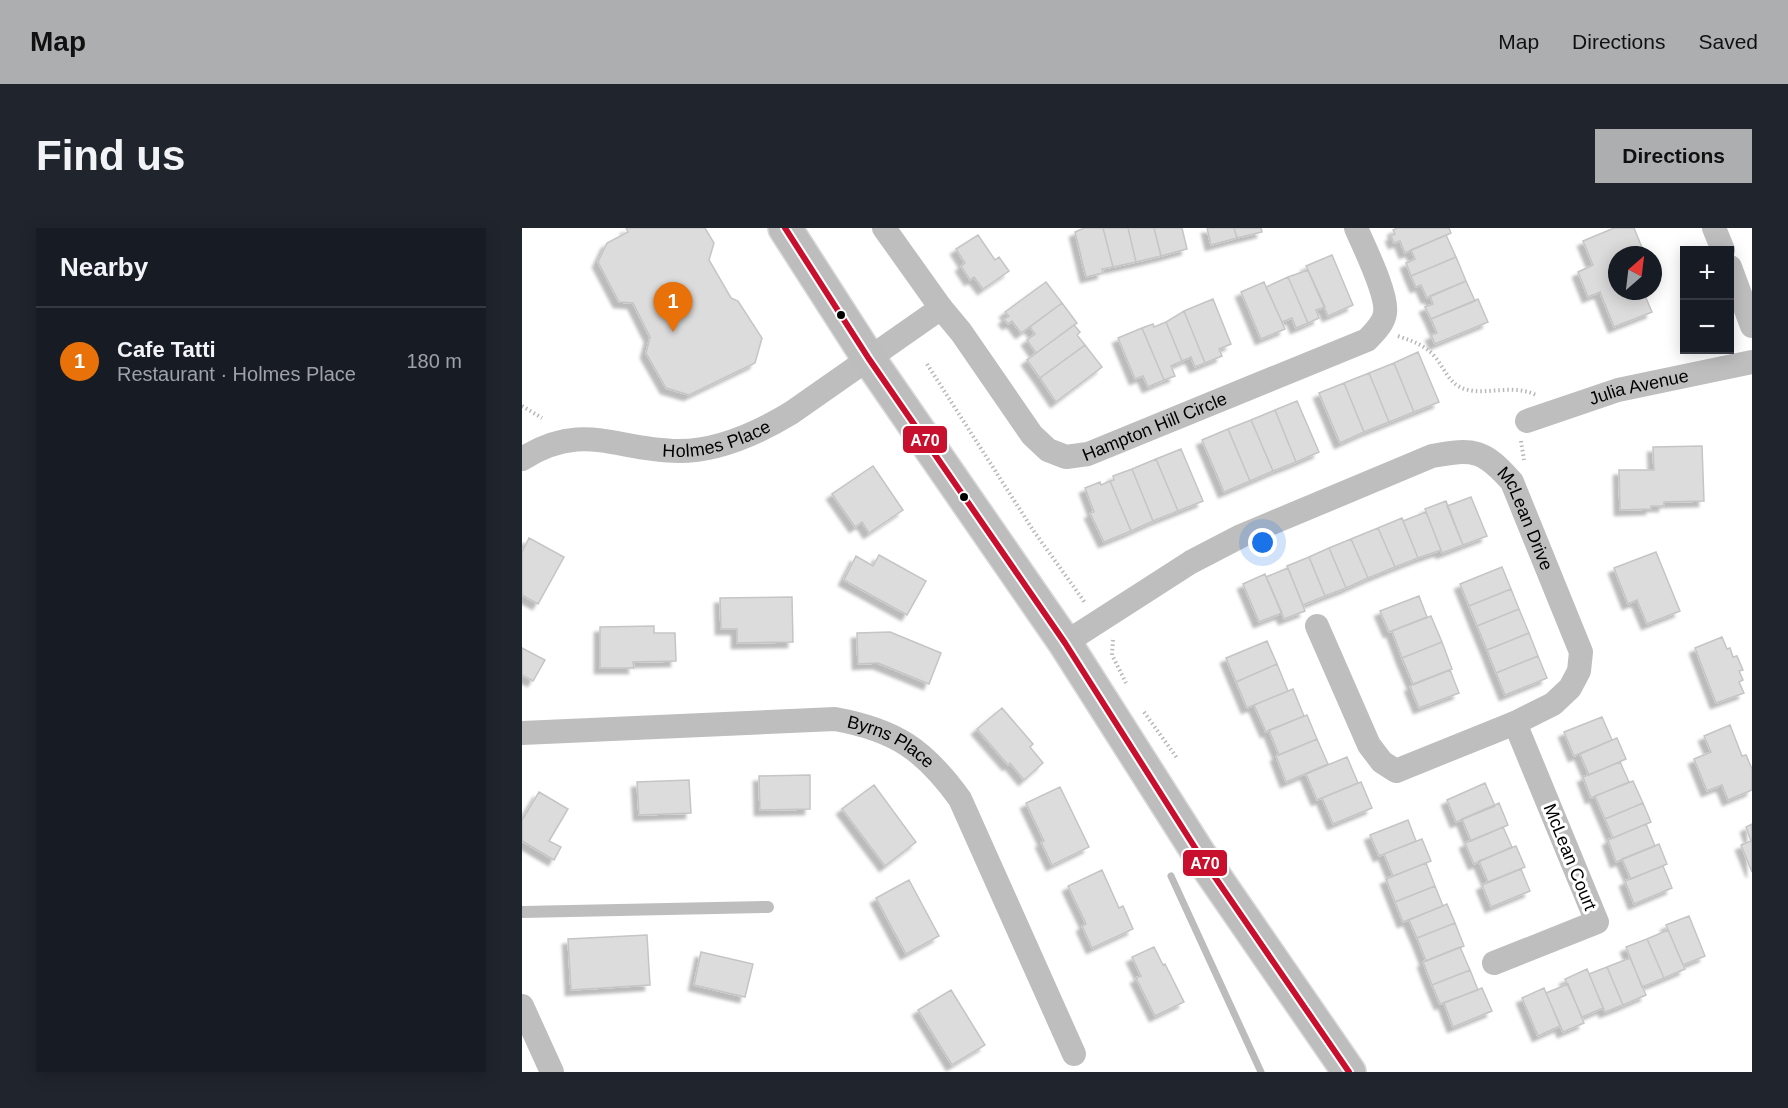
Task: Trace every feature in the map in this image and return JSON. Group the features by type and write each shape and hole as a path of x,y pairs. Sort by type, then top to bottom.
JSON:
{"main road":[{"path":"785,228 869,359 1065,643 1199,854 1349,1072"}],"street":[{"name":"Hampton Hill Circle","path":"884,228 961,332 1032,435 1048,450 1066,457 1088,454 1367,340 1378,328"},
{"path":"1356,228 1382,292 1385,313 1378,328"},
{"path":"1714,228 1721,246"},
{"path":"1734,278 1752,326"},
{"name":"Holmes Place","path":"522,459 557,442 584,438 647,449 680,451 712,447 767,427 791,413 941,308"},
{"name":"Julia Avenue","path":"1527,421 1618,390 1752,362"},
{"name":"McLean Drive","path":"1065,643 1191,562 1231,541 1432,456 1455,452 1476,452 1495,463 1512,482 1581,652 1579,671 1570,688 1553,704 1515,723 1396,771 1382,762 1369,745 1317,626"},
{"name":"Byrns Place","path":"522,733 835,719 864,724 893,736 919,752 942,773 960,799 1074,1054"},
{"name":"McLean Court","path":"1494,963 1597,922 1515,723"},
{"path":"522,1006 552,1072"}],"lane":[{"path":"522,912 768,907"}],"path":[{"path":"1378,328 1426,348 1450,380 1458,386 1480,391 1510,388 1526,390 1559,410"},
{"path":"927,364 1033,530 1086,604"},
{"path":"522,406 542,418"},
{"path":"1512,482 1527,471 1521,444 1527,421"},
{"path":"1116,632 1112,642 1112,655 1130,693"},
{"path":"1144,711 1177,758"}],"building":[{"path":"626,228 705,228 714,243 709,260 731,298 738,301 762,338 755,363 689,395 666,388 646,353 650,337 633,303 619,302 598,262 607,243 628,232"},
{"path":"1084,228 1103,228 1113,267 1102,269 1103,273 1086,277 1075,232"},
{"path":"1103,228 1128,228 1136,262 1113,267"},
{"path":"1128,228 1154,228 1161,256 1136,262"},
{"path":"1154,228 1182,228 1187,249 1161,256"},
{"path":"1207,228 1234,228 1237,238 1211,245"},
{"path":"1234,228 1261,228 1262,232 1237,238"},
{"path":"1397,228 1449,228 1451,233 1405,253 1400,241 1394,243 1391,236 1395,234 1393,230"},
{"path":"1614,228 1634,228 1641,246 1608,246 1608,300 1647,300 1652,312 1614,327 1600,292 1588,297 1578,272 1593,265 1583,241"},
{"path":"978,235 995,260 999,257 1009,271 983,289 974,277 970,280 961,266 965,263 956,249"},
{"path":"1446,235 1456,257 1411,276 1406,263 1415,259 1411,250"},
{"path":"1332,255 1353,305 1328,316 1306,266"},
{"path":"1456,257 1466,281 1427,298 1421,285 1416,287 1411,276"},
{"path":"1308,270 1325,307 1316,310 1319,318 1308,323 1288,277"},
{"path":"1288,277 1308,323 1296,328 1292,318 1282,322 1266,287"},
{"path":"1466,281 1475,301 1431,319 1425,307 1433,304 1430,296"},
{"path":"1046,282 1062,303 1021,333 1012,321 1008,324 1004,319 1009,316 1005,312"},
{"path":"1264,282 1285,329 1261,339 1241,292"},
{"path":"1213,299 1231,344 1219,349 1222,356 1205,363 1184,311"},
{"path":"1478,299 1488,322 1435,344 1431,335 1437,333 1431,319"},
{"path":"1062,303 1077,323 1036,353 1027,340 1035,334 1030,327"},
{"path":"1184,311 1205,363 1195,367 1191,357 1182,361 1166,322"},
{"path":"1166,322 1182,361 1171,366 1175,376 1164,380 1142,328 1153,324 1154,327"},
{"path":"1074,325 1080,332 1077,335 1085,345 1040,378 1027,360"},
{"path":"1142,328 1164,380 1148,387 1143,376 1135,379 1118,338"},
{"path":"1085,345 1102,367 1056,402 1040,378"},
{"path":"1418,352 1439,402 1414,412 1394,363"},
{"path":"1394,363 1414,412 1389,422 1369,373"},
{"path":"1369,373 1389,422 1364,432 1344,383"},
{"path":"1344,383 1364,432 1340,443 1319,393"},
{"path":"1297,401 1319,452 1296,462 1275,410"},
{"path":"1275,410 1296,462 1273,471 1251,420"},
{"path":"1251,420 1273,471 1250,481 1228,429"},
{"path":"1228,429 1250,481 1224,492 1202,440"},
{"path":"1702,446 1704,501 1664,502 1664,506 1651,506 1651,509 1620,510 1619,470 1654,470 1653,447"},
{"path":"1181,449 1203,501 1178,511 1156,459"},
{"path":"1156,459 1178,511 1153,521 1132,469"},
{"path":"873,466 903,510 869,533 862,522 855,527 832,494"},
{"path":"1132,469 1153,521 1131,531 1110,481 1114,480 1113,476"},
{"path":"1110,481 1131,531 1104,542 1090,513 1094,512 1085,488"},
{"path":"1471,497 1487,536 1463,545 1447,506"},
{"path":"1446,501 1463,545 1442,553 1425,509"},
{"path":"1426,512 1441,550 1418,558 1403,521"},
{"path":"1402,518 1418,558 1395,567 1378,528"},
{"path":"1378,528 1395,567 1368,578 1351,539"},
{"path":"529,538 564,557 538,604 522,595 522,552"},
{"path":"1351,539 1368,578 1346,588 1329,548"},
{"path":"1329,548 1346,588 1325,596 1309,557"},
{"path":"1656,552 1680,611 1647,624 1637,600 1628,604 1614,568"},
{"path":"879,555 926,581 907,615 844,580 856,556 873,566"},
{"path":"1309,557 1325,596 1303,605 1287,566"},
{"path":"1502,567 1511,589 1469,606 1460,584"},
{"path":"1288,568 1305,611 1284,619 1266,577"},
{"path":"1265,574 1282,613 1259,622 1243,584"},
{"path":"1511,589 1519,609 1477,626 1469,606"},
{"path":"1419,596 1427,617 1389,632 1380,611"},
{"path":"792,597 793,642 737,643 737,629 721,629 720,598"},
{"path":"1519,609 1529,633 1487,650 1477,626"},
{"path":"1431,616 1442,642 1402,658 1392,631"},
{"path":"654,626 654,633 675,633 676,661 633,662 634,668 600,668 600,627"},
{"path":"890,632 941,653 929,684 878,663 858,664 857,633"},
{"path":"1529,633 1538,656 1496,673 1487,650"},
{"path":"1722,637 1733,657 1737,656 1743,670 1739,671 1743,680 1739,682 1744,693 1716,703 1695,648"},
{"path":"1267,641 1277,664 1236,682 1226,658"},
{"path":"1442,642 1452,669 1413,684 1402,658"},
{"path":"522,648 545,660 533,681 522,675"},
{"path":"1538,656 1547,678 1505,695 1496,673"},
{"path":"1277,664 1288,691 1247,708 1236,682"},
{"path":"1450,670 1459,693 1419,708 1410,686"},
{"path":"1293,689 1304,716 1266,732 1254,705"},
{"path":"1002,708 1033,744 1030,747 1043,763 1024,780 977,729"},
{"path":"1307,715 1317,739 1279,755 1269,730"},
{"path":"1602,717 1612,740 1574,756 1564,732"},
{"path":"1730,725 1742,756 1746,755 1752,769 1752,790 1728,800 1722,785 1707,791 1694,759 1711,752 1704,736"},
{"path":"1617,738 1626,759 1589,775 1580,754"},
{"path":"1317,739 1328,764 1286,782 1276,756"},
{"path":"1347,757 1358,783 1317,800 1306,774"},
{"path":"1620,762 1629,782 1591,798 1583,777"},
{"path":"810,775 810,809 760,810 759,776"},
{"path":"689,780 691,813 639,815 637,782"},
{"path":"1633,781 1643,803 1605,819 1595,796"},
{"path":"1361,782 1372,808 1333,824 1322,798"},
{"path":"1485,783 1495,806 1456,822 1447,800"},
{"path":"874,785 916,842 885,866 842,809"},
{"path":"1060,787 1089,847 1052,865 1041,842 1044,841 1026,803"},
{"path":"539,792 568,809 549,841 561,847 554,860 522,841 522,820"},
{"path":"1499,803 1508,825 1471,841 1462,819"},
{"path":"1643,803 1651,822 1613,838 1605,819"},
{"path":"1408,820 1416,841 1379,856 1370,835"},
{"path":"1646,824 1655,846 1616,862 1608,840"},
{"path":"1752,824 1752,872 1741,845 1751,841 1746,827"},
{"path":"1503,827 1512,847 1474,864 1465,843"},
{"path":"1422,839 1431,861 1393,876 1384,854"},
{"path":"1659,844 1667,864 1631,879 1622,859"},
{"path":"1516,846 1525,867 1488,882 1479,861"},
{"path":"1426,863 1435,886 1395,902 1386,879"},
{"path":"1663,866 1672,888 1634,904 1625,881"},
{"path":"1521,869 1530,891 1491,907 1482,885"},
{"path":"1102,870 1119,908 1123,906 1133,929 1092,948 1082,926 1086,924 1068,886"},
{"path":"909,880 939,936 906,954 876,898"},
{"path":"1435,886 1443,906 1403,922 1395,902"},
{"path":"1447,904 1455,923 1417,938 1409,920"},
{"path":"1689,916 1705,956 1683,965 1666,925"},
{"path":"1455,923 1464,946 1426,961 1417,938"},
{"path":"1668,930 1685,969 1664,978 1647,939"},
{"path":"647,935 650,985 571,990 568,939"},
{"path":"1647,939 1664,978 1642,987 1626,947"},
{"path":"1154,947 1184,1002 1155,1016 1136,978 1141,976 1132,957"},
{"path":"1460,947 1470,970 1432,985 1423,962"},
{"path":"701,952 753,964 745,997 694,985"},
{"path":"1630,958 1646,995 1623,1005 1607,967"},
{"path":"1607,967 1623,1005 1605,1012 1589,974"},
{"path":"1587,969 1603,1008 1582,1017 1565,979"},
{"path":"1470,970 1478,990 1440,1004 1432,985"},
{"path":"1568,984 1584,1023 1563,1032 1546,993"},
{"path":"1482,988 1492,1011 1453,1027 1444,1003"},
{"path":"1544,988 1560,1026 1538,1036 1522,998"},
{"path":"951,990 985,1045 952,1065 918,1010"}],"waterway":[{"path":"1171,876 1261,1072"}],"transit line":[{"name":"A70","path":"785,228 869,359 1065,643 1199,854 1349,1072"}],"place":[{"name":"Cafe Tatti","path":"673,332"}]}
